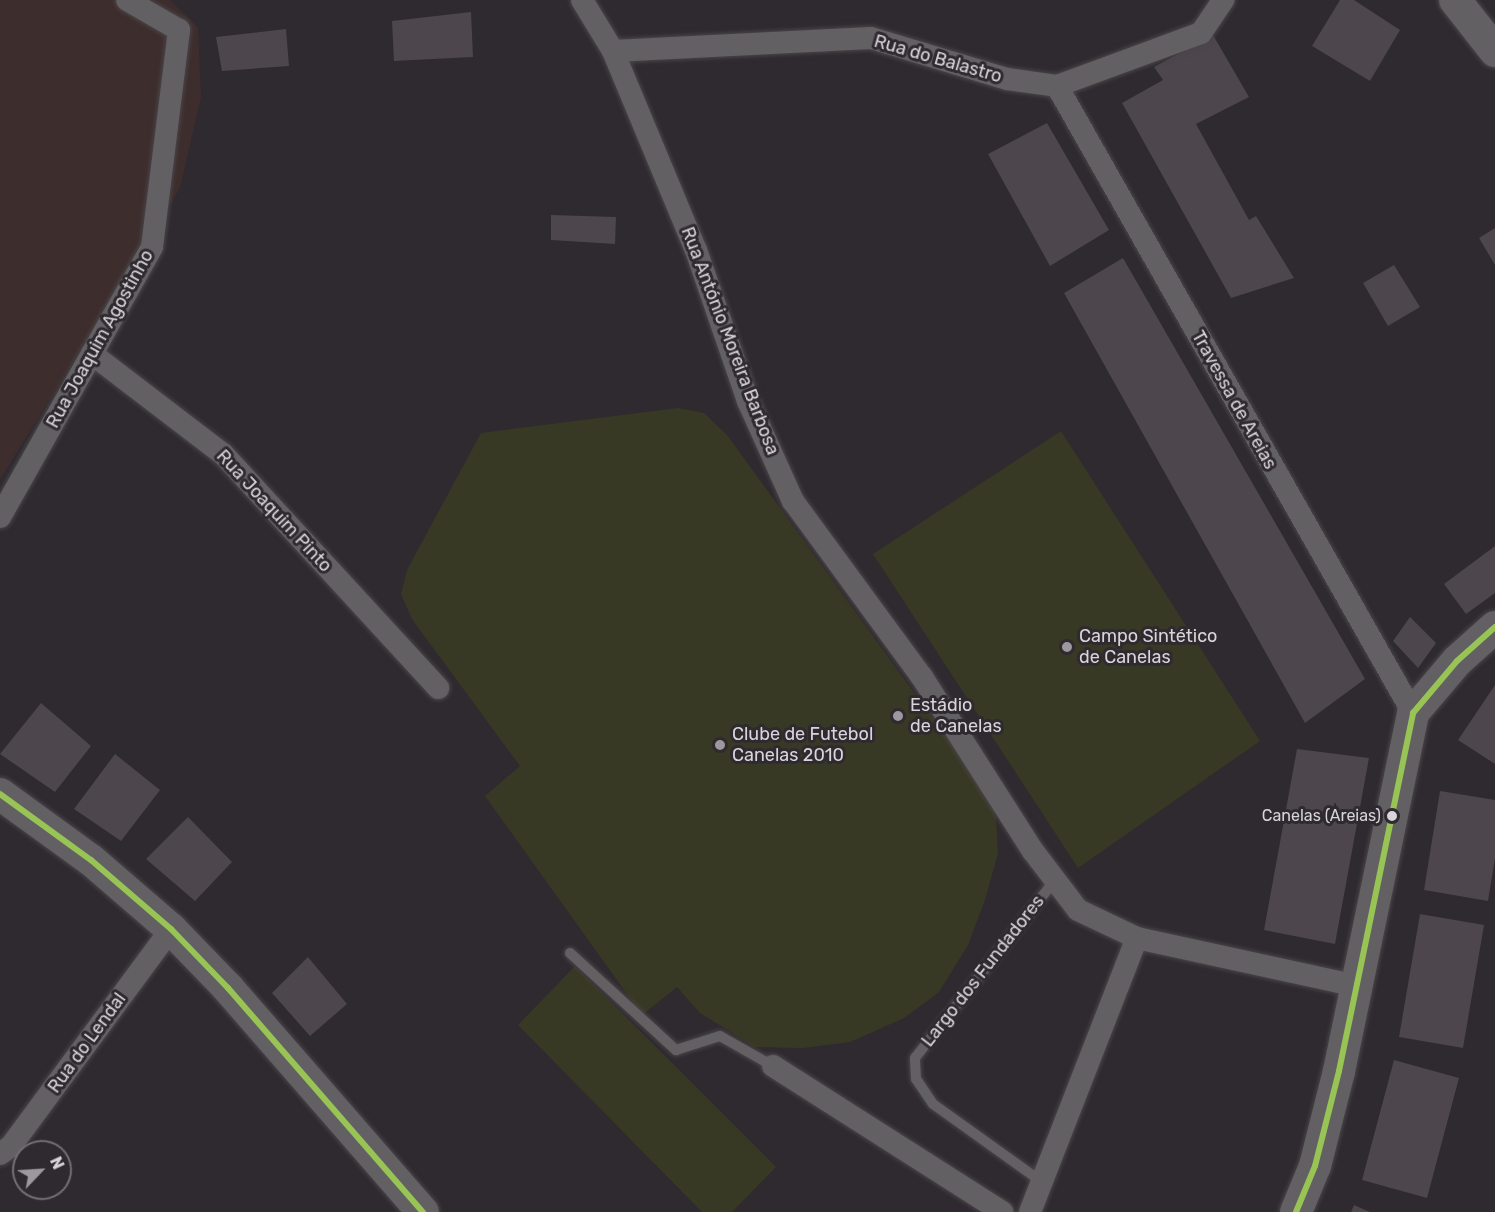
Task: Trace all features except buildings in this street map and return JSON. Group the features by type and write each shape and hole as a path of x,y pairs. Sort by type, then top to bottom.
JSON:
{"street":[{"name":"Rua Joaquim Agostinho","path":"0,517 152,247 179,30 127,0"},
{"path":"582,0 613,51"},
{"name":"Rua do Balastro","path":"613,51 871,38 1007,79 1057,86 1201,33 1223,0"},
{"path":"1455,0 1495,51"},
{"name":"Rua António Moreira Barbosa","path":"613,51 696,250 748,401 793,501 922,677 1055,879 1078,909 1137,938 1357,986"},
{"name":"Travessa de Areias","path":"1057,86 1413,713"},
{"name":"Rua Joaquim Pinto","path":"92,354 223,454 438,688"},
{"path":"1296,1212 1315,1166 1357,986 1413,713 1457,661 1495,627"},
{"path":"0,794 91,860 171,929 228,988 423,1212"},
{"name":"Rua do Lendal","path":"0,1154 11,1146 171,929"},
{"path":"1030,1212 1137,938"},
{"path":"773,1066 1002,1212"}],"lane":[{"name":"Largo dos Fundadores","path":"1042,1182 933,1104 916,1079 915,1058 1055,879"},
{"path":"570,953 676,1050 720,1036 773,1066"}],"shaded area":[{"path":"0,0 170,0 198,27 201,97 180,188 0,480"}],"green space":[{"path":"678,408 704,413 727,435 989,796 996,817 998,853 985,900 968,945 939,992 904,1018 850,1042 803,1048 755,1047 700,1013 677,987 642,1015 485,796 520,766 412,619 401,594 407,570 481,433"},
{"name":"Campo Sintético de Canelas","path":"1061,431 1260,741 1078,868 873,554"},
{"path":"575,966 776,1167 732,1212 702,1212 518,1025"}],"transit line":[{"path":"1296,1212 1315,1166 1339,1071 1413,713 1457,661 1495,627"},
{"path":"0,794 91,860 171,929 228,988 423,1212"}],"place":[{"name":"Campo Sintético de Canelas","path":"1067,647"},
{"name":"Estádio de Canelas","path":"898,716"},
{"name":"Clube de Futebol Canelas 2010","path":"720,745"},
{"name":"Canelas (Areias)","path":"1392,816"}]}
